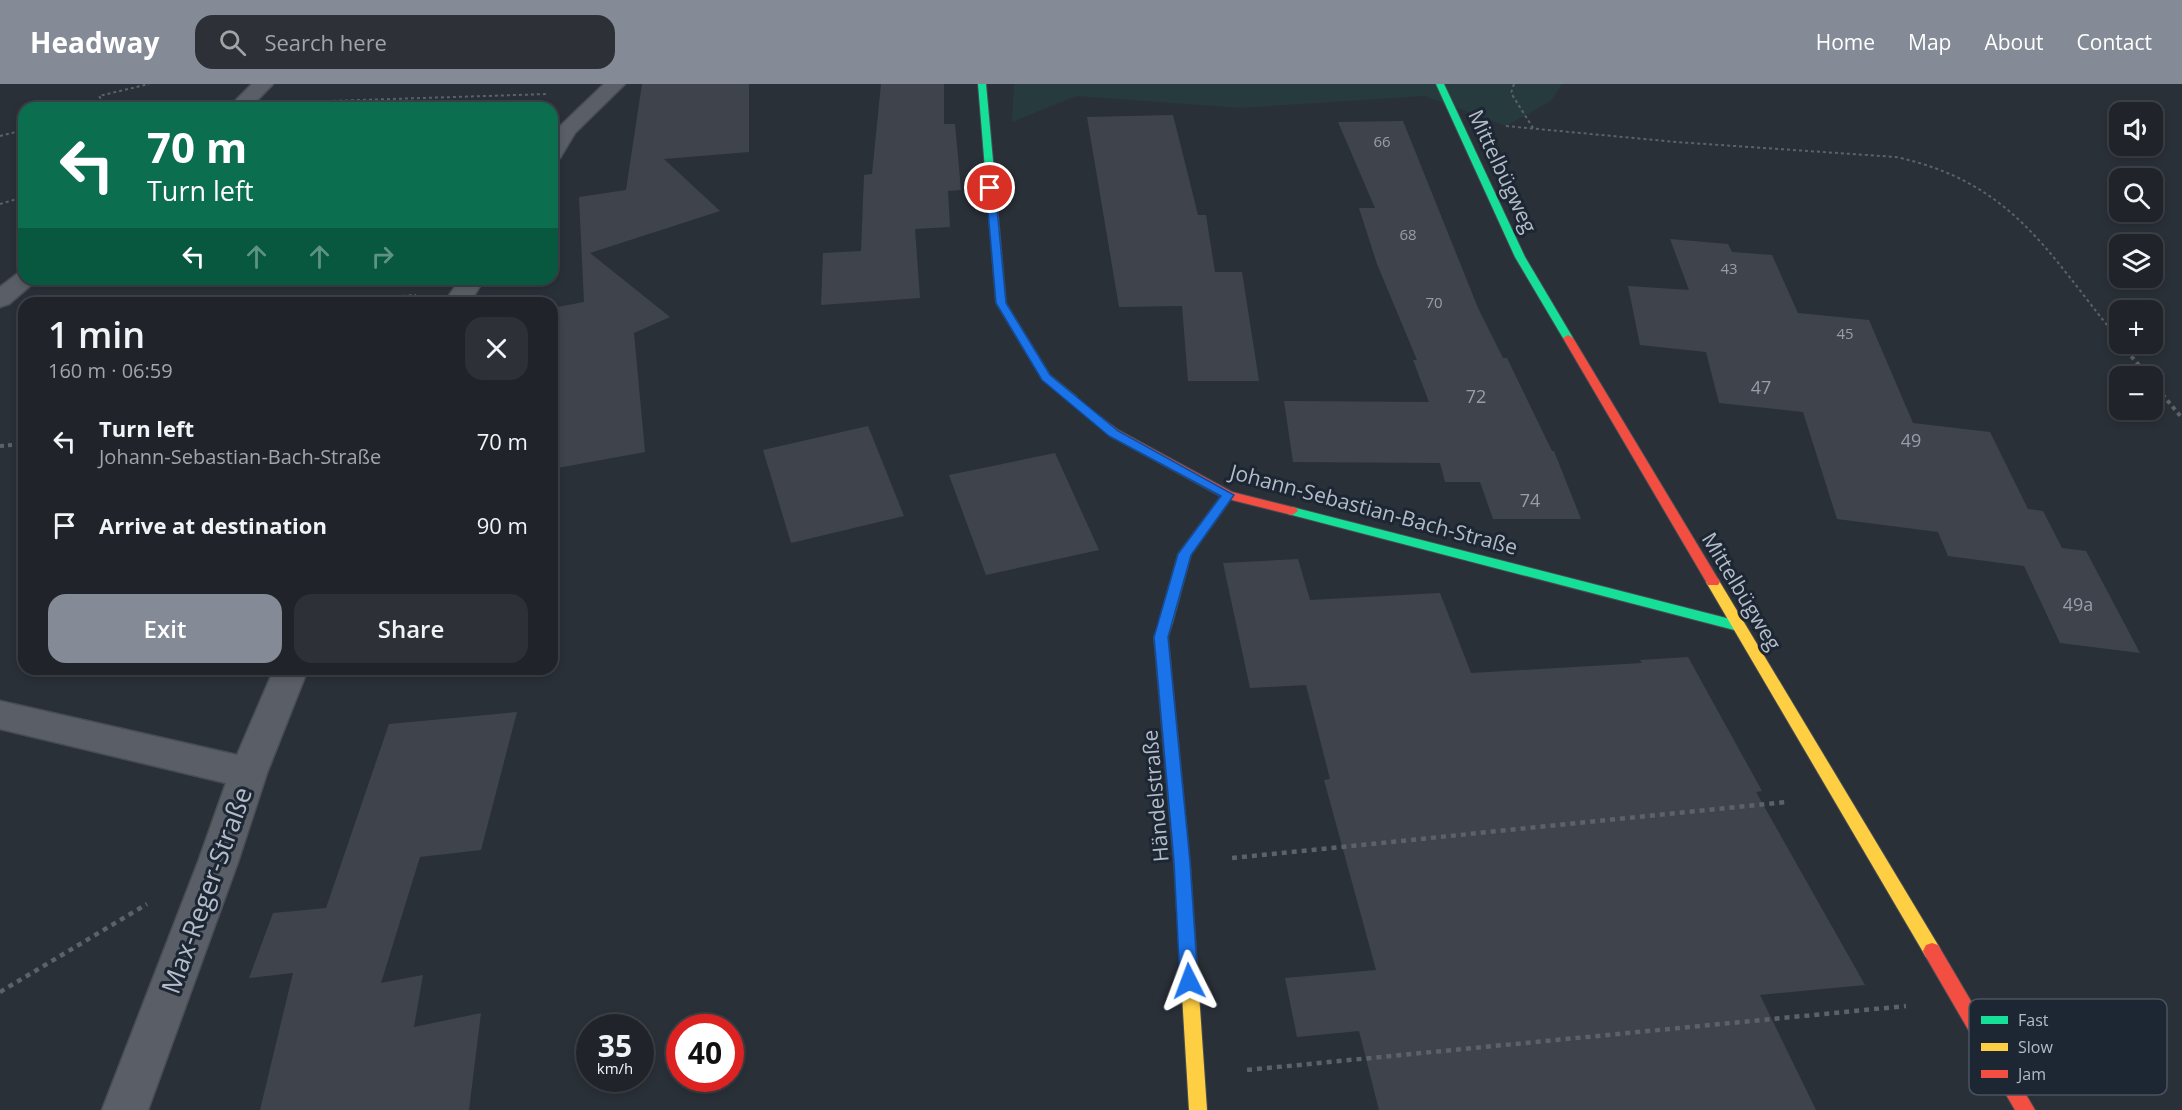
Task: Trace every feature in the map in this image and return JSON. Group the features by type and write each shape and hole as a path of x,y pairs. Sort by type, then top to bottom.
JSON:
{"street":[{"path":"244,102 263,84"},
{"name":"Johann-Sebastian-Bach-Straße","path":"982,84 1001,303 1046,377 1114,433 1228,495 1738,626"},
{"name":"Mittelbügweg","path":"1440,84 1520,257 1969,1016"},
{"path":"558,143 567,129 610,88"},
{"path":"0,299 18,285"},
{"name":"Händelstraße","path":"1198,1110 1182,862 1161,637 1185,554 1228,495"},
{"path":"248,773 289,675"},
{"name":"Max-Reger-Straße","path":"0,714 248,773 218,862 125,1110"},
{"name":"Mittelbügweg","path":"2017,1095 2026,1110"}],"path":[{"path":"103,102 99,96 149,84"},
{"path":"1514,84 1511,93 1533,129"},
{"path":"322,102 610,88"},
{"path":"1457,121 1896,157 1919,161 1957,176 1985,192 2013,213 2109,329"},
{"path":"0,136 18,132"},
{"path":"0,204 18,199"},
{"path":"392,297 465,291"},
{"path":"2130,354 2140,366"},
{"path":"2163,395 2182,418"},
{"path":"0,446 18,444"},
{"path":"1182,862 1841,796"},
{"path":"0,992 148,903"},
{"path":"1195,1075 1960,1001"}],"green space":[{"path":"1014,84 1562,84 1551,101 1506,126 1425,96 1241,108 1076,96 1012,122"}],"building":[{"path":"642,84 749,84 749,152 664,159 720,211 590,253 670,317 634,333 645,452 558,468 558,307 584,302 579,197 626,190"},
{"path":"881,84 944,84 944,124 955,124 961,190 948,191 950,227 915,229 920,298 821,305 823,253 861,251 864,175 872,174"},
{"path":"1173,115 1198,215 1206,215 1215,272 1242,272 1259,381 1188,381 1182,306 1119,307 1087,117"},
{"path":"1403,121 1478,308 1503,358 1507,358 1554,451 1581,519 1493,519 1480,482 1445,482 1440,463 1293,462 1284,401 1429,402 1413,360 1417,360 1377,264 1359,208 1375,208 1338,122"},
{"path":"1670,239 1728,244 1732,252 1772,255 1798,313 1869,320 1913,423 1990,432 2028,509 2043,511 2062,548 2086,551 2140,653 2060,643 2024,566 1948,556 1938,532 1837,519 1803,412 1719,403 1706,352 1640,345 1628,286 1689,290"},
{"path":"868,426 904,516 791,543 763,450"},
{"path":"1055,453 1099,550 986,575 949,475"},
{"path":"1298,559 1310,600 1440,593 1471,673 1642,663 1640,660 1688,657 1762,791 1756,792 1865,985 1760,995 1816,1110 1379,1110 1359,1031 1297,1037 1285,978 1376,970 1324,780 1330,779 1306,685 1250,688 1223,563"},
{"path":"517,712 481,850 420,857 381,983 423,975 414,1027 481,1013 469,1110 260,1110 293,973 249,978 273,913 326,908 389,724"}],"traffic: fast":[{"path":"982,84 1001,303 1046,377 1073,399"},
{"path":"1440,84 1520,257 1568,338"},
{"path":"1166,621 1185,554 1228,495"},
{"path":"1292,511 1738,626"}],"traffic: slow":[{"path":"1713,582 1932,951"},
{"path":"1166,621 1161,637 1182,863 1198,1110"}],"traffic: jam":[{"path":"1568,338 1713,582"},
{"path":"1073,399 1114,433 1228,495 1292,511"},
{"path":"1932,951 1969,1014"},
{"path":"2017,1095 2026,1110"}],"route":[{"path":"990,188 1001,303 1046,377 1114,433 1228,495 1185,554 1161,637 1182,862 1189,981"}]}
